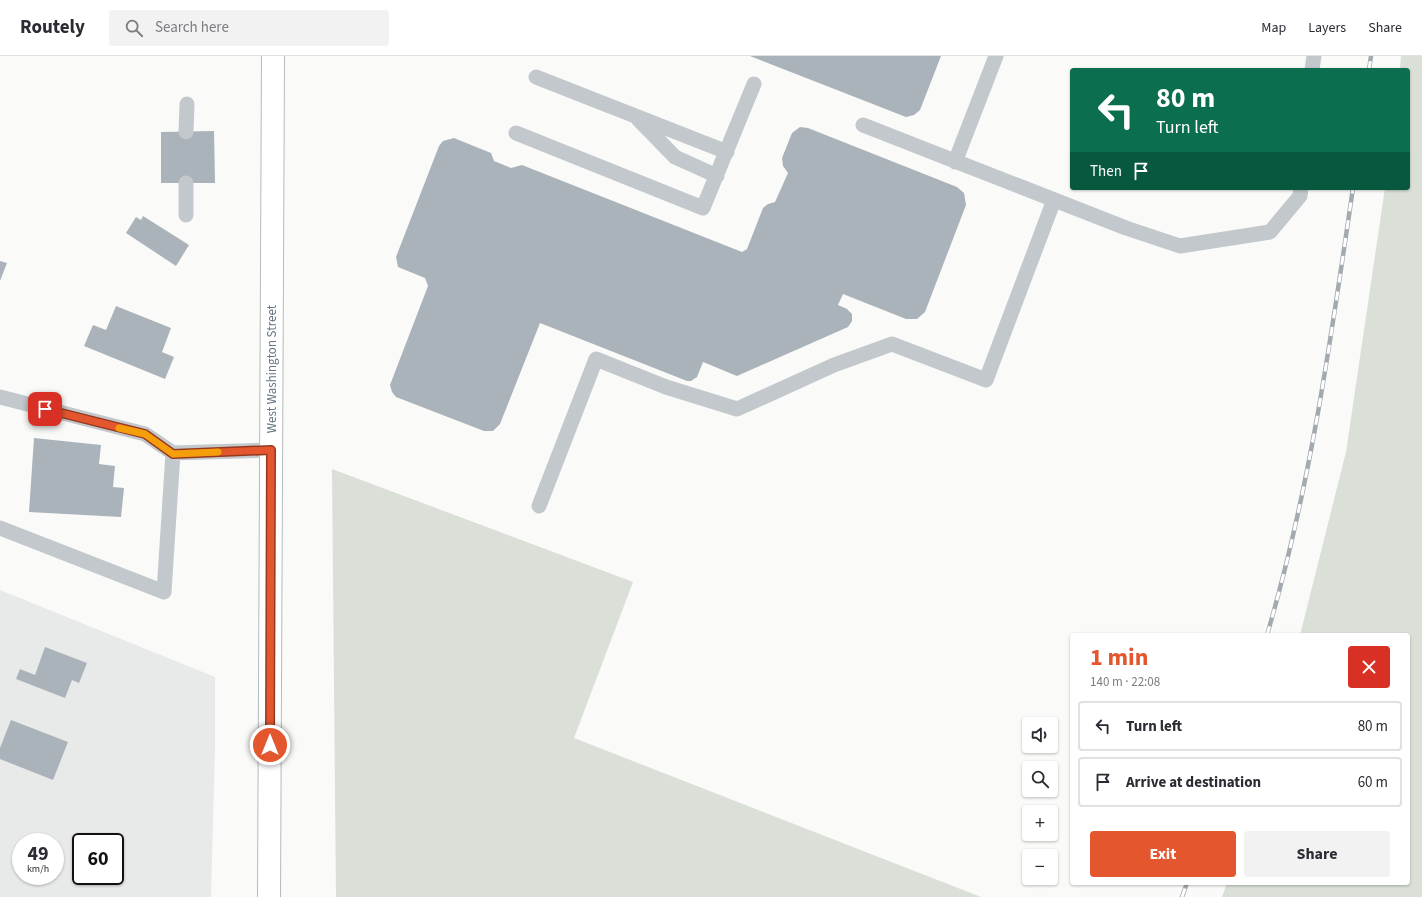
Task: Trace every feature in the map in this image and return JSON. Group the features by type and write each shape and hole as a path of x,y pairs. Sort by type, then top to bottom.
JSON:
{"main road":[{"name":"West Washington Street","path":"269,897 273,56"}],"lane":[{"path":"955,162 996,56"},
{"path":"1312,68 1314,56"},
{"path":"536,77 727,152"},
{"path":"516,133 703,208 754,84"},
{"path":"186,104 186,132"},
{"path":"635,116 675,158 717,176"},
{"path":"863,125 1054,200 1180,246 1270,232 1300,196 1301,190"},
{"path":"186,183 186,215"},
{"path":"539,506 596,359 666,387 737,409 834,365 892,344 986,380 1054,200"},
{"path":"0,397 145,434 173,454 271,450"},
{"path":"0,528 164,592 173,454"}],"shaded area":[{"path":"1401,56 1422,56 1422,897 1222,897 1226,885 1410,885 1410,633 1301,633 1346,452 1385,190 1410,190 1410,68 1400,68"},
{"path":"332,469 633,582 574,738 981,897 336,897"},
{"path":"0,590 215,677 215,748 211,897 0,897"}],"building":[{"path":"750,56 941,56 920,110 914,115 906,117"},
{"path":"800,127 808,128 957,187 964,193 966,205 925,312 917,319 906,319 843,294 838,305 847,309 852,314 852,321 848,327 737,376 703,362 697,377 691,381 687,381 540,323 500,424 493,431 484,431 396,397 392,392 390,385 428,286 425,278 398,267 396,257 439,146 443,141 454,138 491,153 494,161 511,168 522,165 742,252 747,249 763,208 768,204 775,202 788,173 783,166 782,158 792,133"},
{"path":"214,131 215,183 161,183 161,132"},
{"path":"143,216 189,245 176,266 126,233 136,217 141,220"},
{"path":"0,261 7,263 0,281"},
{"path":"116,306 171,328 162,352 174,357 165,379 84,346 93,325 106,330"},
{"path":"34,438 101,445 99,464 115,466 113,487 124,488 121,517 29,512"},
{"path":"45,647 87,663 79,683 72,680 65,698 16,679 20,669 35,675"},
{"path":"11,720 68,742 53,780 0,759 0,748"}],"railway":[{"path":"1369,68 1371,56"},
{"path":"1268,633 1295,525 1318,413 1353,190"},
{"path":"1182,897 1186,885"}],"slow traffic":[{"path":"119,428 145,434 173,454 218,452"}],"route":[{"path":"45,409 145,434 173,454 271,450 270,745"}]}
